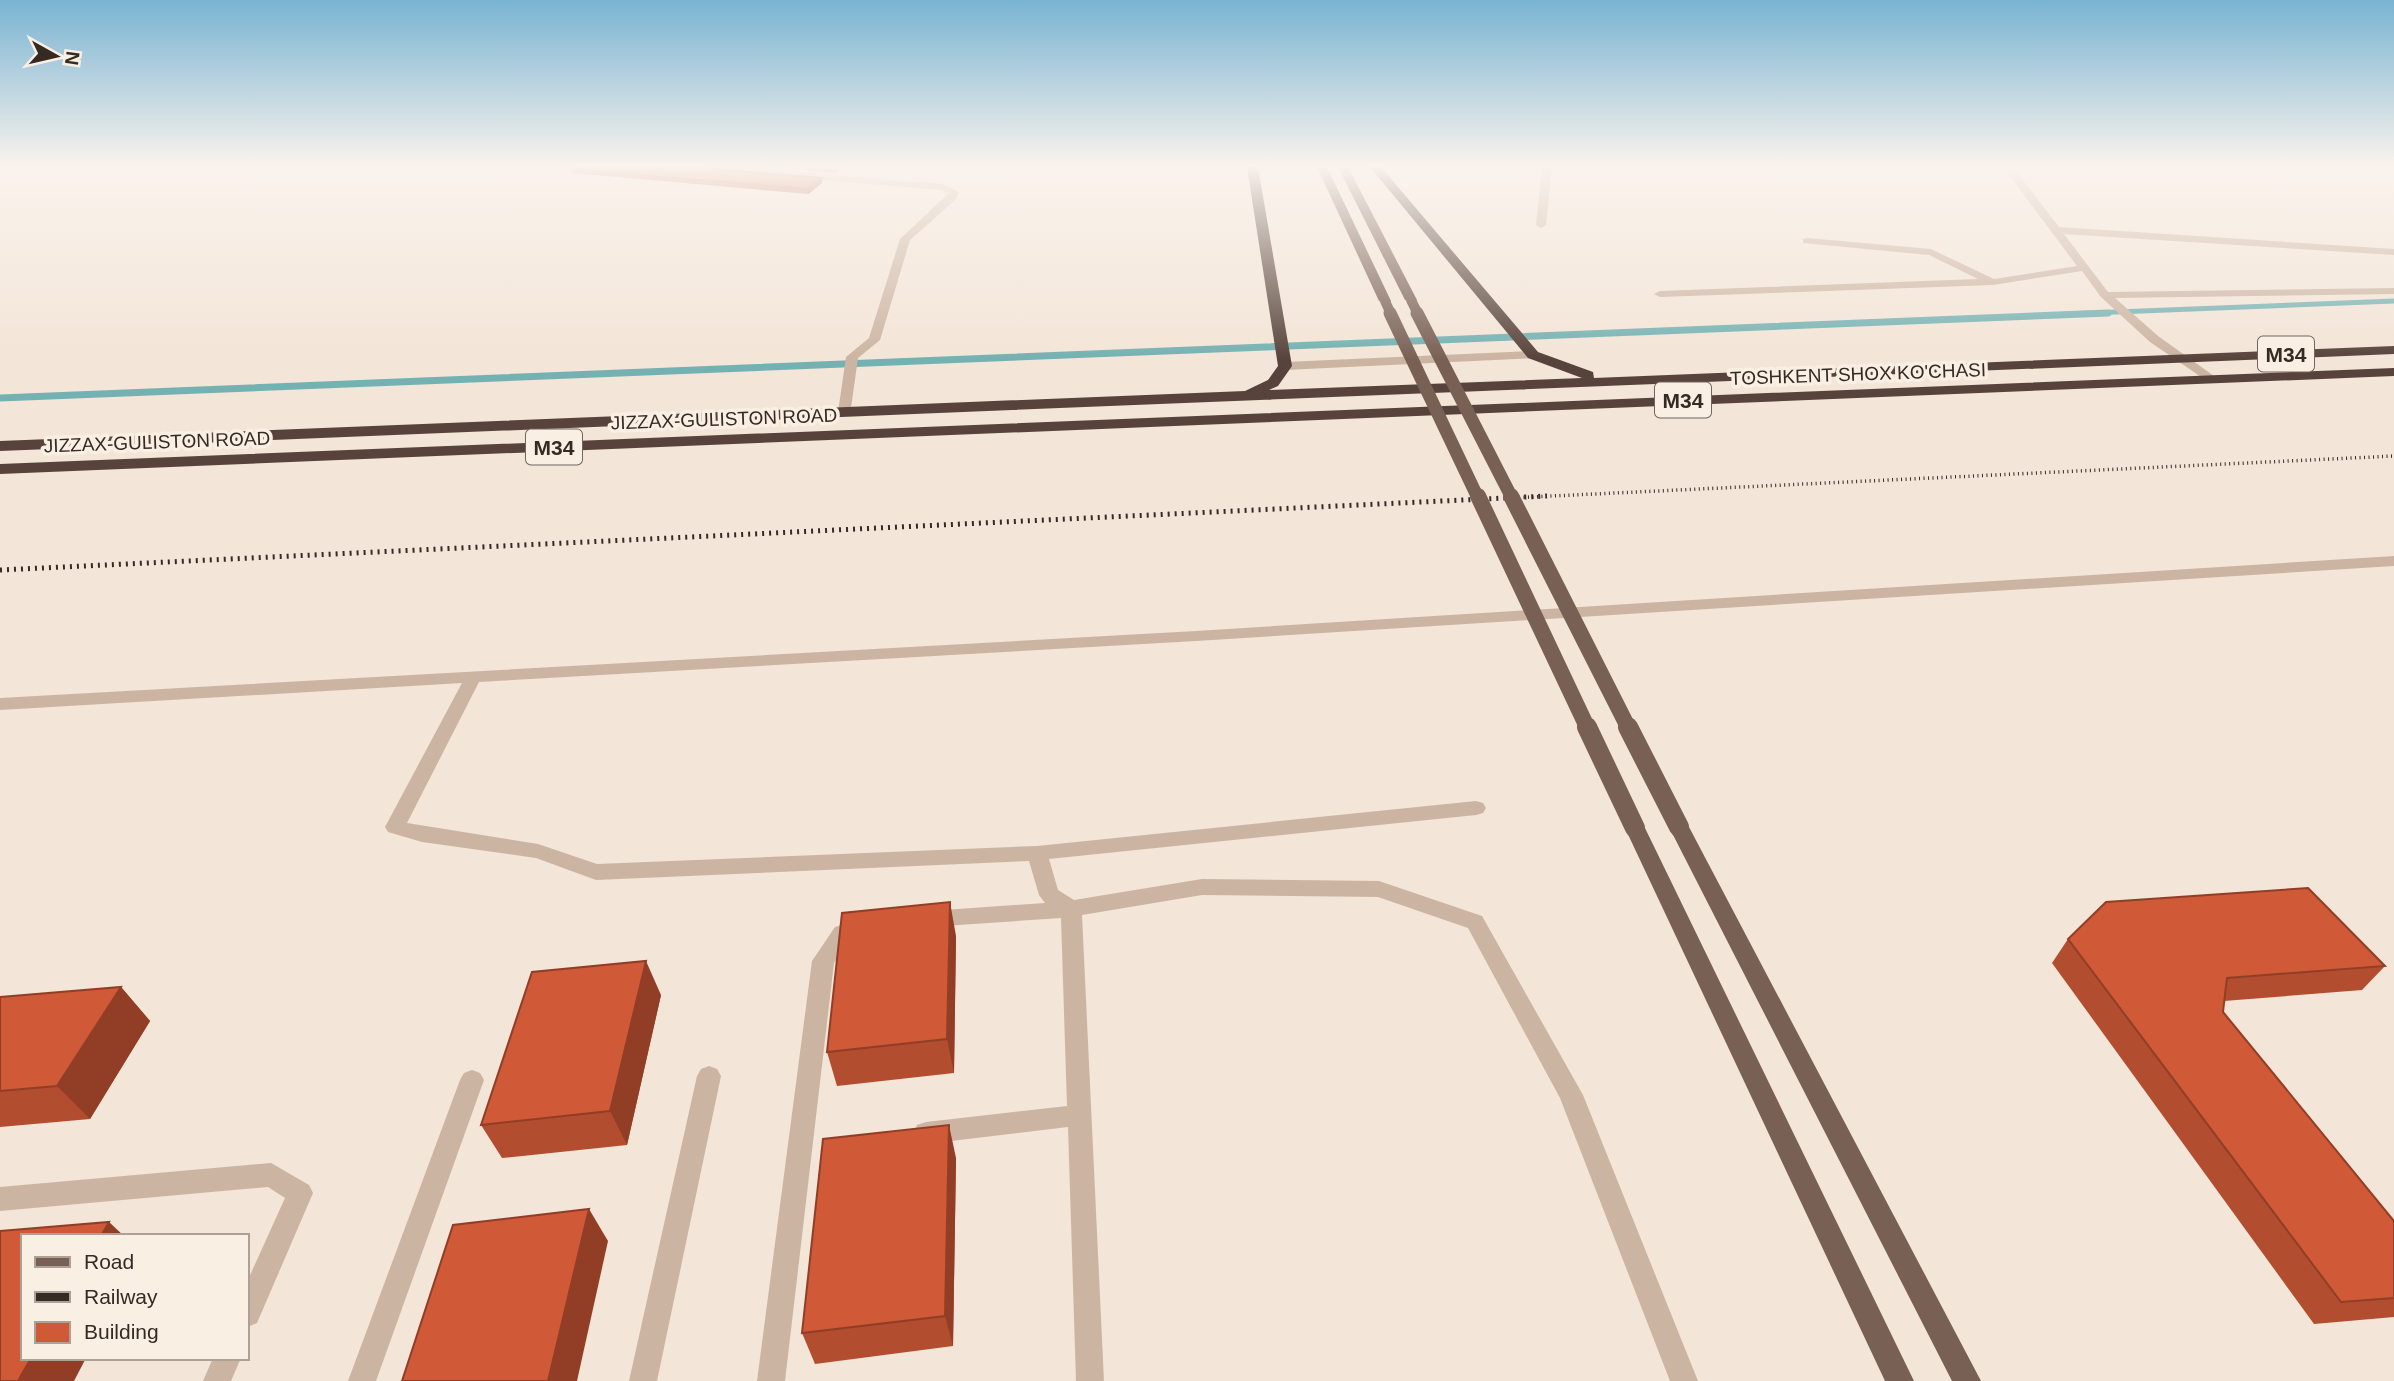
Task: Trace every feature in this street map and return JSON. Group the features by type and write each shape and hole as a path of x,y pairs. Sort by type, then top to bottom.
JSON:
{"highway":[{"path":"1246,395 1273,383 1285,362 1263,231"},
{"path":"1429,231 1530,352 1577,373 1621,380"},
{"name":"M34","path":"2178,357 2394,350"},
{"name":"TOSHKENT SHOX KO'CHASI","path":"1153,399 2178,357"},
{"name":"TOSHKENT SHOX KO'CHASI","path":"1156,422 2394,372"},
{"name":"JIZZAX-GULISTON ROAD","path":"0,446 1153,399"},
{"name":"JIZZAX-GULISTON ROAD","path":"0,469 1156,422"}],"main road":[{"path":"1352,231 1900,1381"},
{"path":"1376,231 1679,827 1967,1381"}],"street":[{"path":"845,412 851,362 874,340 905,239 914,231"},
{"path":"2055,231 2114,305 2178,357 2210,379"},
{"path":"2076,231 2394,252"},
{"path":"1807,241 1931,252 1993,282"},
{"path":"1660,294 1993,282 2082,268"},
{"path":"2105,295 2394,291"},
{"path":"1285,362 1530,352"},
{"path":"0,704 1196,636 2394,561"},
{"path":"474,676 395,827 422,835 538,850 596,872 1037,853 1476,808"},
{"path":"1037,853 1049,895 1071,909"},
{"path":"912,920 1071,909 1202,887 1379,890 1475,922 1571,1095 1684,1381"},
{"path":"1071,909 1090,1381"},
{"path":"771,1381 823,961 842,933 872,923 885,922"},
{"path":"643,1381 709,1076"},
{"path":"362,1381 472,1080"},
{"path":"906,1135 1079,1115"},
{"path":"800,1148 827,1145"},
{"path":"0,1199 271,1175 300,1193 248,1311"},
{"path":"217,1381 226,1360"}],"building":[{"path":"2308,888 2385,966 2227,978 2223,1012 2394,1221 2394,1298 2341,1302 2068,939 2106,902"},
{"path":"950,902 947,1039 827,1052 842,913"},
{"path":"646,961 610,1111 481,1125 532,972"},
{"path":"121,987 57,1086 0,1091 0,997"},
{"path":"949,1125 945,1316 802,1333 823,1139"},
{"path":"589,1209 548,1381 402,1381 453,1225"},
{"path":"109,1222 102,1234 21,1234 21,1360 30,1360 18,1381 0,1381 0,1231"}],"waterway":[{"path":"2065,314 2394,301"},
{"path":"0,398 2108,313"}],"railway":[{"path":"1510,498 2394,456"},
{"path":"0,570 1547,496"}]}
